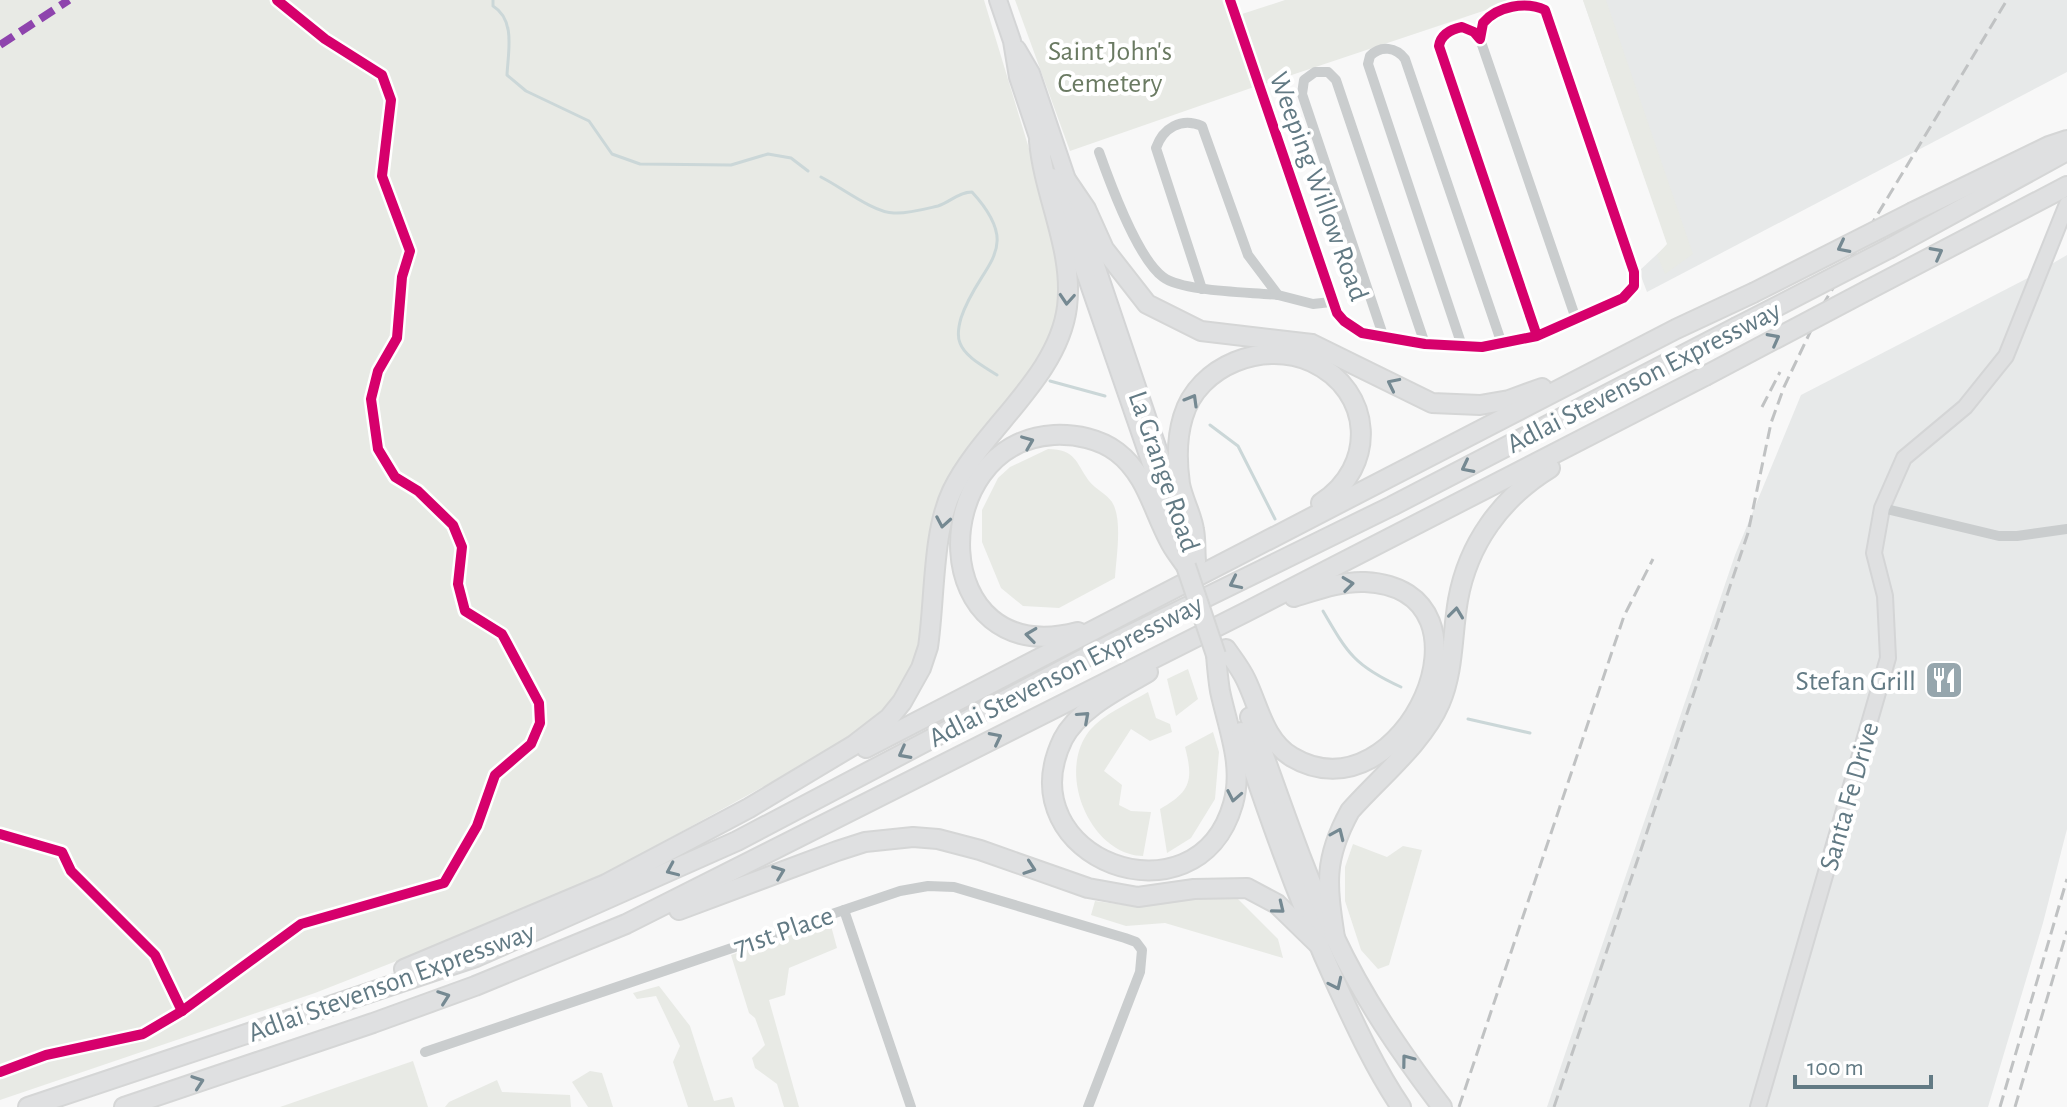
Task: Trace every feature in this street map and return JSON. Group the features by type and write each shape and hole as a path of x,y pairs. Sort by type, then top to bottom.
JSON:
{"highway":[{"path":"369,993 402,971 606,884 1132,610 1194,567 1242,555 1676,329 1913,212 2047,154 2067,140"},
{"path":"749,808 873,731 902,702 921,668 929,637 945,507 962,473 1050,357 1064,324 1068,263 1041,168 1039,141"},
{"name":"Adlai Stevenson Expressway","path":"28,1107 476,957 737,841 1115,642 1392,506 1890,248 2047,154 2067,151"},
{"path":"1067,181 1086,209 1104,249 1147,304 1201,331 1312,344 1432,403 1480,405 1509,400 1651,335 1676,329"},
{"name":"Adlai Stevenson Expressway","path":"124,1107 388,1018 626,924 1246,612 2067,186"},
{"path":"1194,567 1182,536 1178,451 1183,417 1192,397 1215,371 1246,358 1267,355 1310,361 1328,372 1353,400 1362,435 1360,454 1350,475 1334,495 1242,555"},
{"path":"1327,942 1328,884 1333,846 1350,811 1430,724 1442,699 1449,673 1465,569 1489,523 1531,479 1682,388"},
{"path":"1132,610 1080,631 1052,637 1018,634 994,622 971,595 959,555 960,528 972,491 986,471 1017,445 1044,436 1083,437 1116,451 1136,470 1182,536 1194,567"},
{"name":"La Grange Road","path":"1194,567 1233,686 1271,826 1327,942 1354,1022 1383,1080 1401,1107"},
{"path":"1233,686 1260,717 1276,743 1292,757 1316,766 1343,767 1376,755 1409,724 1430,685 1436,654 1433,629 1422,610 1403,592 1380,585 1346,583 1246,612"},
{"path":"1184,642 1153,669 1079,719 1064,738 1052,784 1057,806 1065,825 1092,855 1128,869 1150,871 1173,867 1193,858 1212,843 1229,815 1237,785 1233,686"},
{"path":"626,924 684,909 865,842 913,837 938,839 980,850 1088,888 1138,897 1194,889 1247,888 1277,904 1327,942"},
{"name":"La Grange Road","path":"1327,942 1442,1107"}],"main road":[{"name":"La Grange Road","path":"998,0 1039,141 1182,536"},
{"name":"La Grange Road","path":"1012,41 1031,73 1182,536"}],"street":[{"name":"Weeping Willow Road","path":"1230,0 1331,302 1352,328 1384,338 1462,346 1502,344 1537,336 1576,319 1623,298 1634,286 1634,272 1545,10 1526,5 1493,14 1483,23 1480,39"},
{"path":"1537,336 1440,51 1440,41 1455,28 1469,28 1480,39 1576,319"},
{"path":"1462,346 1368,64 1370,56 1379,50 1393,49 1405,59 1502,344"},
{"path":"1384,338 1302,94 1304,80 1315,72 1328,72 1336,80 1425,344"},
{"path":"1202,289 1156,148 1159,138 1170,126 1192,122 1202,126 1248,255 1278,295"},
{"path":"1099,152 1127,223 1152,267 1163,278 1202,289 1278,295 1313,304 1331,302"},
{"name":"Santa Fe Drive","path":"1758,1107 1888,658 1885,596 1874,553 1882,508 1904,458 1965,407 2006,356 2067,204"},
{"path":"1882,508 1999,536 2067,529"},
{"name":"71st Place","path":"425,1052 900,891 928,886 954,887 1125,938 1136,942 1142,950 1140,972 1088,1107"},
{"path":"844,910 911,1107"}],"shaded area":[{"path":"1583,0 2067,0 2067,72 1647,292 1639,271 1668,244"},
{"path":"2067,255 2067,829 2043,923 1988,1107 1547,1107 1735,555 1801,395"}],"green space":[{"path":"0,0 984,0 1047,208 1061,269 1055,331 1040,358 959,463 937,503 918,651 907,678 894,698 857,735 570,893 315,993 0,1100"},
{"name":"Saint John's Cemetery","path":"1015,0 1224,0 1254,87 1070,151"},
{"path":"1285,0 1516,0 1265,84 1242,14"},
{"path":"1583,0 1606,0 1693,254 1665,274 1657,255 1667,244"},
{"path":"1048,449 1070,454 1074,458 1094,487 1112,502 1118,529 1115,578 1059,608 1023,606 1001,588 982,542 982,510 998,478 1010,467"},
{"path":"1188,669 1198,699 1176,716 1167,679"},
{"path":"1148,692 1156,718 1170,724 1172,732 1150,741 1131,729 1104,771 1122,785 1119,805 1131,811 1151,812 1143,856 1124,852 1108,842 1094,827 1084,809 1076,768 1080,748 1090,730 1109,714"},
{"path":"1213,732 1219,752 1215,799 1191,838 1167,853 1160,809 1178,797 1187,784 1189,769 1185,747"},
{"path":"1353,844 1387,857 1403,846 1422,850 1389,965 1378,969 1361,950 1345,901 1345,867"},
{"path":"1234,895 1278,939 1283,958 1165,923 1126,926 1091,915 1095,901 1132,906"},
{"path":"830,922 837,948 789,968 785,995 769,1000 799,1107 784,1107 777,1084 755,1068 752,1058 765,1045 755,1018 749,1013 731,955"},
{"path":"659,986 690,1026 714,1101 732,1097 735,1107 688,1107 673,1062 680,1046 656,996 637,999 633,993"},
{"path":"413,1061 428,1107 280,1107"},
{"path":"590,1071 602,1073 613,1107 588,1107 572,1082"},
{"path":"497,1080 502,1092 570,1095 571,1107 445,1107 449,1102"}],"waterway":[{"path":"493,0 493,6 505,19 508,28 507,75 526,91 589,121 612,154 640,164 731,165 768,154 791,158 808,171"},
{"path":"821,177 867,204 894,213 938,206 972,192 988,212 996,229 997,243 994,256 961,318 959,337 966,353 997,375"},
{"path":"1050,381 1105,396"},
{"path":"1210,425 1238,446 1275,519"},
{"path":"1323,611 1354,657 1373,672 1401,687"},
{"path":"1468,719 1530,733"}],"railway":[{"path":"1554,1107 1748,533 1771,423 1784,387 1824,303 2007,0"},
{"path":"1762,407 1780,372"},
{"path":"1459,1107 1624,616 1653,559"},
{"path":"2000,1107 2067,879"},
{"path":"2015,1107 2067,931"}],"marked path":[{"path":"0,45 69,0"}],"cycle path":[{"path":"0,1072 46,1055 143,1034 182,1011 301,924 444,883 477,826 495,775 531,744 540,723 539,703 502,634 465,611 458,584 462,547 453,525 418,491 395,477 378,449 371,399 378,371 397,338 402,277 410,251 382,176 391,100 382,75 325,39 277,0"},
{"path":"1230,0 1337,313 1362,333 1425,344 1482,347 1537,336 1623,298 1634,286 1634,272 1545,10 1529,6 1504,9 1483,23 1480,39 1474,32 1462,27 1448,33 1439,46 1537,336"},
{"path":"0,834 62,852 71,871 155,955 182,1011"}],"place":[{"name":"Stefan Grill","path":"1944,680"}]}
